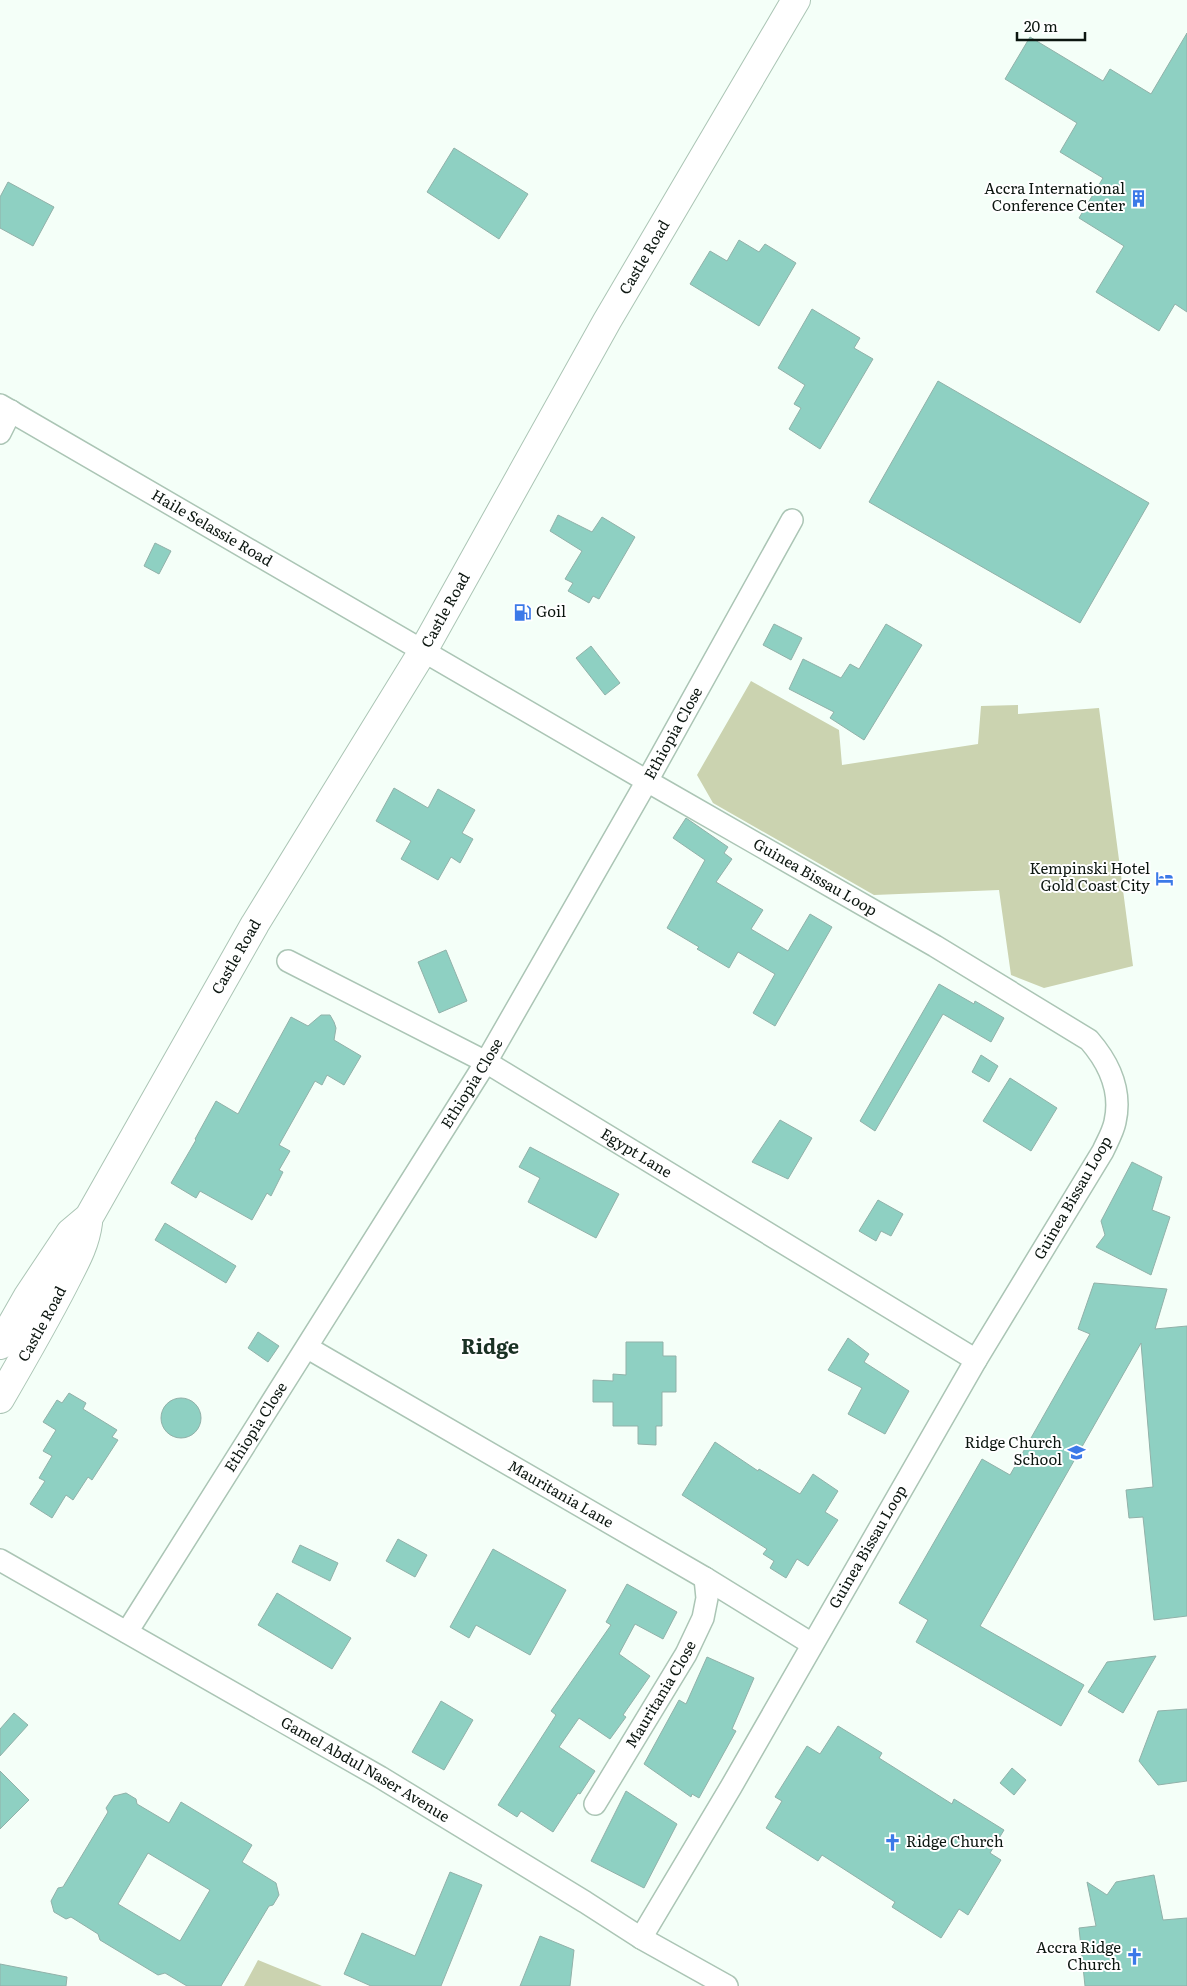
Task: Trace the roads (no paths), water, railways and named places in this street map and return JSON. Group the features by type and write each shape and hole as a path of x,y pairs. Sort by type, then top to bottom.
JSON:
{"main road":[{"name":"Castle Road","path":"0,1345 28,1296 70,1233 89,1217 255,924 423,651 607,321 796,0"},
{"name":"Castle Road","path":"0,1399 50,1310 86,1239 89,1217"}],"street":[{"name":"Haile Selassie Road","path":"6,408 423,651"},
{"path":"0,433 6,408"},
{"name":"Ethiopia Close","path":"127,1632 308,1348 486,1062 647,781 792,520"},
{"name":"Guinea Bissau Loop","path":"423,651 935,946 1088,1040 1102,1055 1111,1075 1117,1097 1115,1122 1106,1144 976,1360 731,1787 641,1938"},
{"name":"Egypt Lane","path":"288,962 486,1062 976,1360"},
{"name":"Mauritania Lane","path":"308,1348 705,1578 812,1644"},
{"name":"Gamel Abdul Naser Avenue","path":"0,1560 380,1777 641,1938 727,1986"},
{"name":"Mauritania Close","path":"595,1804 686,1654 703,1618 707,1598 705,1578"}],"place":[{"name":"Accra International Conference Center","path":"1139,198"},
{"name":"Goil","path":"522,612"},
{"name":"Kempinski Hotel Gold Coast City","path":"1164,878"},
{"name":"Ridge Church School","path":"1076,1452"},
{"name":"Ridge Church","path":"892,1842"},
{"name":"Accra Ridge Church","path":"1135,1957"}],"district":[{"name":"Ridge","path":"490,1347"}]}
